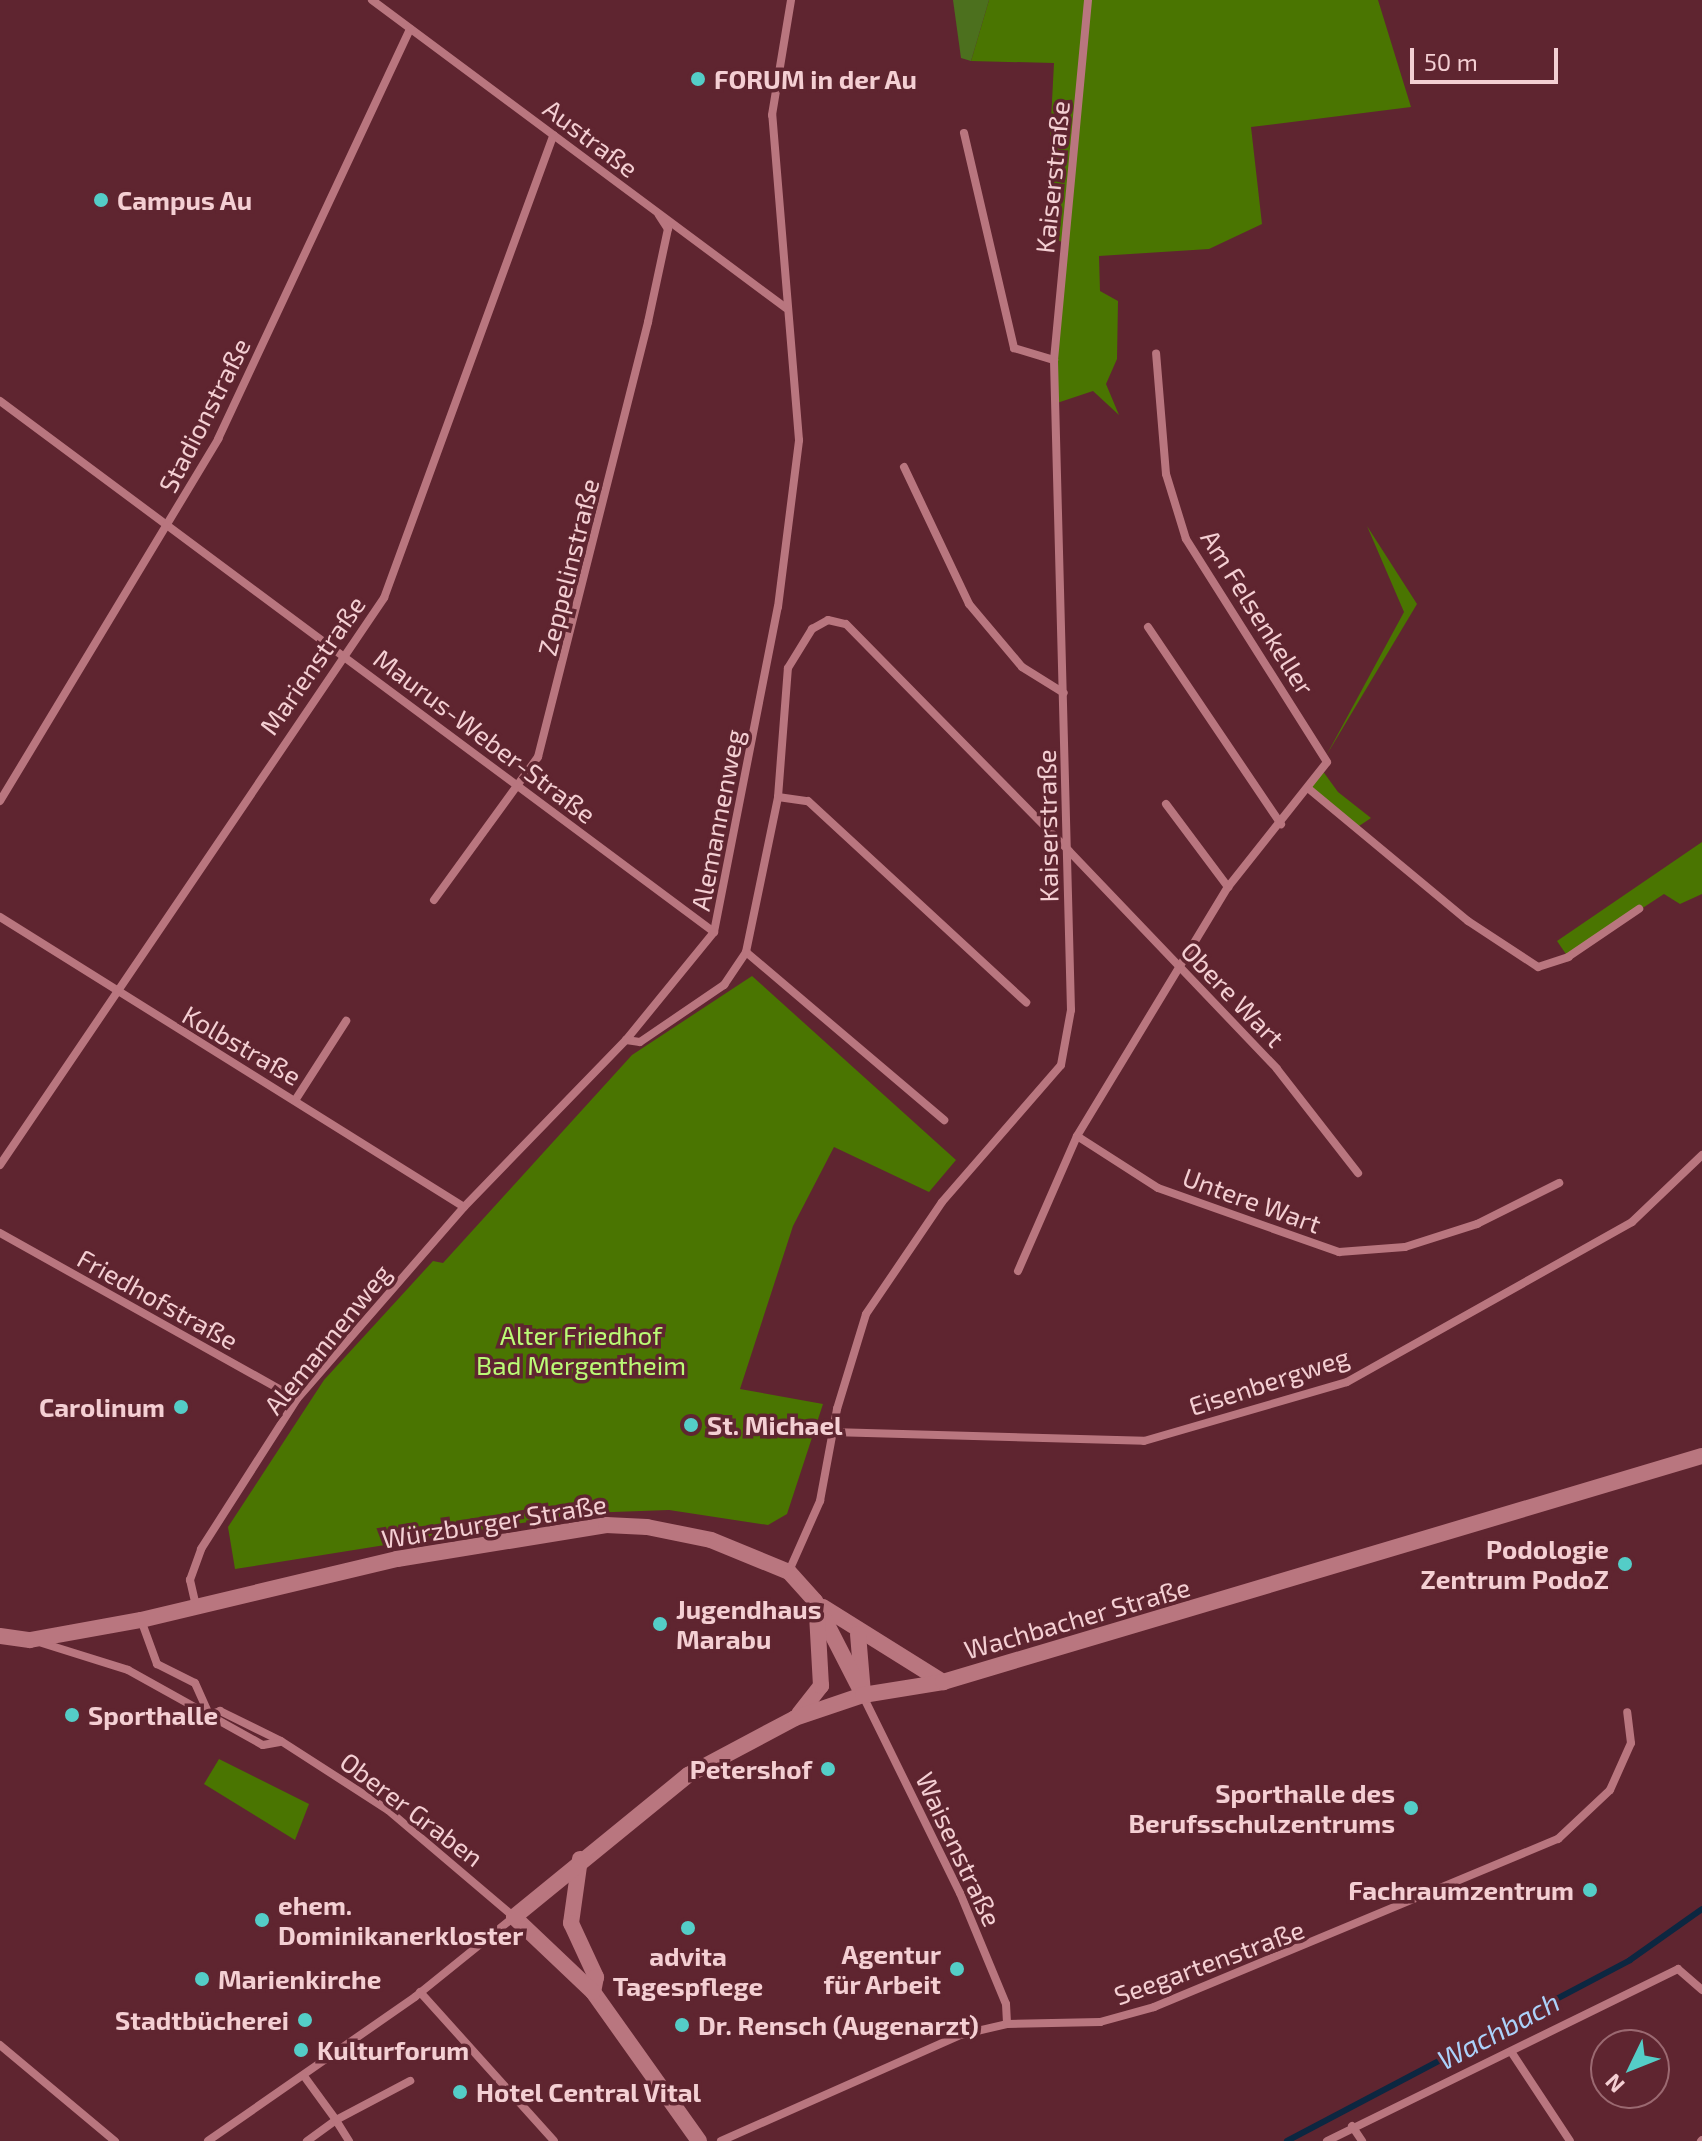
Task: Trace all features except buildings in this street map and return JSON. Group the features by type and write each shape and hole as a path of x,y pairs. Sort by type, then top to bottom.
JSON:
{"street":[{"name":"Austraße","path":"372,0 786,308"},
{"name":"Alemannenweg","path":"196,1607 190,1580 201,1549 297,1399 464,1207 626,1040 714,932 778,607 799,440 772,115 791,0"},
{"name":"Kaiserstraße","path":"789,1572 820,1501 831,1432 866,1314 942,1202 1061,1065 1071,1010 1054,360 1088,0"},
{"name":"Stadionstraße","path":"0,801 169,526 410,29"},
{"path":"964,133 1014,348 1054,360"},
{"name":"Marienstraße","path":"0,1165 342,654 384,598 553,135"},
{"name":"Zeppelinstraße","path":"434,900 515,784 538,757 586,585 668,229 659,215"},
{"name":"Am Felsenkeller","path":"1156,353 1166,474 1186,539 1326,756 1309,789 1228,887 1181,969"},
{"name":"Maurus-Weber-Straße","path":"0,401 714,932"},
{"path":"904,467 969,604 1022,667 1064,693"},
{"name":"Obere Wart","path":"746,952 778,797 788,668 812,629 828,620 846,624 1277,1069 1358,1173"},
{"path":"1148,627 1281,824"},
{"path":"1309,789 1468,921 1538,967 1568,957 1639,909"},
{"path":"778,797 808,801 1026,1002"},
{"path":"1166,804 1228,887"},
{"name":"Kolbstraße","path":"0,917 113,993 296,1099 464,1207"},
{"path":"626,1040 640,1042 724,985 746,952 944,1120"},
{"path":"1018,1271 1077,1136 1181,969"},
{"path":"296,1099 346,1021"},
{"name":"Untere Wart","path":"1077,1136 1158,1188 1339,1252 1405,1247 1477,1224 1559,1183"},
{"name":"Eisenbergweg","path":"831,1432 1144,1441 1347,1382 1632,1222 1702,1155"},
{"name":"Friedhofstraße","path":"0,1233 297,1399"},
{"name":"Wachbacher Straße","path":"514,1917 580,1859 688,1775 795,1718 863,1695 943,1682 1702,1456"},
{"name":"Würzburger Straße","path":"0,1636 30,1640 141,1620 397,1559 606,1525 711,1540 789,1572 815,1601 863,1695"},
{"path":"815,1601 858,1634 943,1682"},
{"path":"795,1718 821,1686 815,1601"},
{"path":"141,1620 157,1664 195,1683 209,1715"},
{"path":"858,1634 863,1695"},
{"name":"Oberer Graben","path":"30,1640 128,1670 263,1745 281,1741 388,1810 514,1917"},
{"name":"Waisenstraße","path":"863,1695 960,1893 1006,2004 1007,2024"},
{"name":"Seegartenstraße","path":"721,2141 960,2035 1007,2024 1073,2026 1154,2007 1558,1839 1610,1790 1631,1743 1627,1712"},
{"path":"580,1859 571,1923 596,1977 593,1992"},
{"path":"208,2141 420,1992 514,1917 593,1992 699,2141"},
{"path":"1327,2141 1352,2126 1512,2053 1678,1969 1702,1990"},
{"path":"420,1992 467,2039 554,2141"},
{"path":"0,2045 115,2141"},
{"path":"1512,2053 1570,2141"},
{"path":"304,2076 349,2141"},
{"path":"307,2141 336,2120 410,2081"},
{"path":"1352,2126 1362,2141"}],"green space":[{"path":"953,0 989,0 971,61 961,58"},
{"path":"989,0 1378,0 1411,107 1251,127 1262,224 1209,249 1099,256 1100,291 1118,301 1117,359 1106,384 1119,415 1093,391 1054,404 1066,244 1045,234 1054,63 971,61"},
{"path":"1367,526 1417,604 1326,756 1404,612"},
{"path":"1322,770 1338,792 1371,818 1356,828 1309,789"},
{"path":"1702,842 1702,894 1680,904 1664,894 1568,957 1557,941"},
{"name":"Alter Friedhof Bad Mergentheim","path":"752,976 956,1160 929,1192 834,1147 793,1226 740,1389 823,1404 787,1514 768,1525 669,1510 585,1513 235,1569 228,1527 324,1380 433,1261 443,1263 632,1055"},
{"path":"219,1759 309,1804 295,1840 204,1784"}],"waterway":[{"name":"Wachbach","path":"1287,2141 1630,1960 1702,1909"}],"place":[{"name":"FORUM in der Au","path":"698,79"},
{"name":"Campus Au","path":"101,200"},
{"name":"Carolinum","path":"181,1407"},
{"name":"St. Michael","path":"691,1425"},
{"name":"Podologie Zentrum PodoZ","path":"1625,1564"},
{"name":"Jugendhaus Marabu","path":"660,1624"},
{"name":"Sporthalle","path":"72,1715"},
{"name":"Petershof","path":"828,1769"},
{"name":"Sporthalle des Berufsschulzentrums","path":"1411,1808"},
{"name":"Fachraumzentrum","path":"1590,1890"},
{"name":"ehem. Dominikanerkloster","path":"262,1920"},
{"name":"advita Tagespflege","path":"688,1928"},
{"name":"Agentur für Arbeit","path":"957,1969"},
{"name":"Marienkirche","path":"202,1979"},
{"name":"Stadtbücherei","path":"305,2020"},
{"name":"Dr. Rensch (Augenarzt)","path":"682,2025"},
{"name":"Kulturforum","path":"301,2050"},
{"name":"Hotel Central Vital","path":"460,2092"}]}
